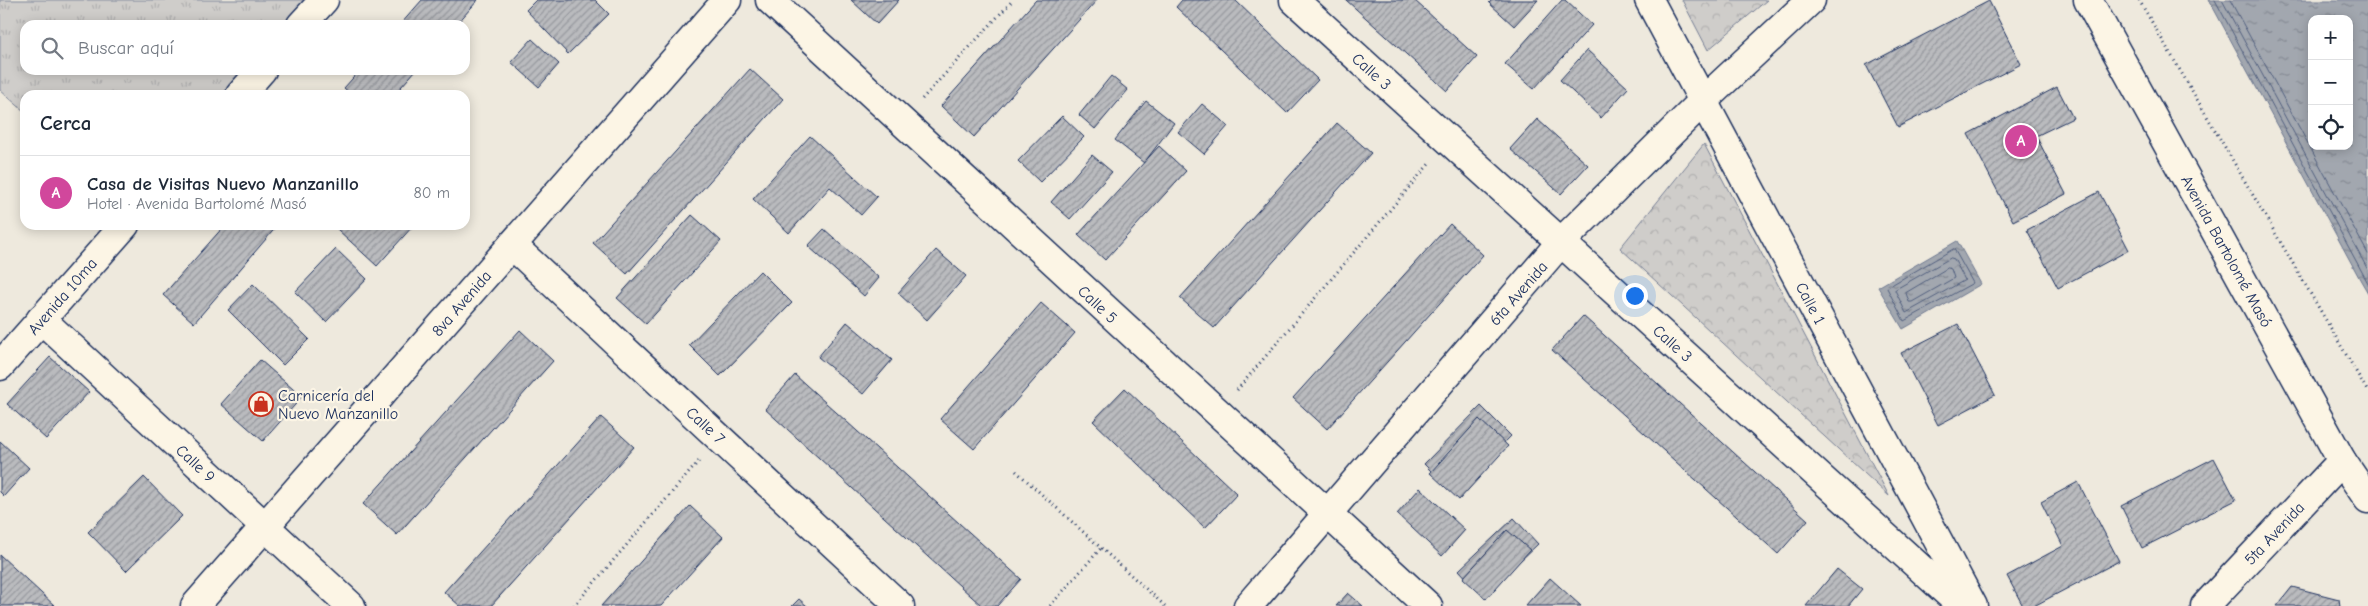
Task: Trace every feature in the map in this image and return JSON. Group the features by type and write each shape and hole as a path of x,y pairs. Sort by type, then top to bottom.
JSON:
{"street":[{"path":"306,20 324,0"},
{"name":"8va Avenida","path":"195,606 727,0"},
{"name":"Calle 5","path":"770,0 1328,516 1428,606"},
{"name":"Calle 3","path":"1294,0 1962,606"},
{"name":"Calle 1","path":"1649,0 1973,606"},
{"name":"6ta Avenida","path":"1248,606 1328,516 1561,242 1703,101 1810,0"},
{"name":"Avenida Bartolomé Masó","path":"2088,0 2342,461 2368,499"},
{"path":"244,90 258,75"},
{"name":"Avenida 10ma","path":"0,366 121,230"},
{"name":"Calle 7","path":"512,245 900,606"},
{"name":"Calle 9","path":"42,319 264,528 351,606"},
{"name":"5ta Avenida","path":"2205,606 2342,461"}],"path":[{"path":"902,122 1013,0"},
{"path":"2139,0 2368,392"},
{"path":"1217,413 1449,140"},
{"path":"574,606 719,438"},
{"path":"1016,470 1165,606"},
{"path":"1050,606 1101,548"}],"green space":[{"path":"0,0 308,0 291,20 20,20 20,75 245,75 232,90 20,90 20,108 0,90"},
{"path":"1682,0 1767,0 1708,50"},
{"path":"1704,144 1889,496 1620,248"}],"water":[{"path":"2209,0 2368,0 2368,293 2361,281"},
{"path":"1957,241 1981,284 1903,329 1878,287"}],"building":[{"path":"422,0 478,0 460,20 404,20"},
{"path":"536,0 595,0 609,14 568,54 526,10"},
{"path":"851,0 899,0 877,24"},
{"path":"1036,0 1097,0 974,137 941,106"},
{"path":"1182,0 1235,0 1318,80 1287,113 1176,7"},
{"path":"1346,0 1414,0 1477,57 1447,91"},
{"path":"1492,0 1538,0 1514,26 1489,3"},
{"path":"1562,0 1565,0 1592,25 1534,89 1505,64"},
{"path":"1989,1 2021,64 1898,127 1866,65"},
{"path":"532,39 559,64 539,87 511,62"},
{"path":"1587,50 1628,88 1601,118 1560,80"},
{"path":"750,69 783,99 627,274 593,243"},
{"path":"356,75 412,75 398,90 346,90 344,88"},
{"path":"1111,76 1128,90 1095,129 1079,115"},
{"path":"2057,87 2073,118 2036,136 2066,194 2013,221 1968,134"},
{"path":"1146,101 1174,123 1144,163 1115,140"},
{"path":"1202,104 1228,126 1204,154 1178,132"},
{"path":"1062,116 1084,137 1040,182 1018,161"},
{"path":"1537,119 1588,165 1561,194 1510,149"},
{"path":"1337,123 1371,153 1214,328 1180,298"},
{"path":"810,136 877,197 861,215 830,187 789,233 753,199"},
{"path":"1159,146 1186,171 1105,260 1078,235"},
{"path":"1092,155 1112,172 1070,219 1051,202"},
{"path":"2099,192 2129,250 2058,288 2027,230"},
{"path":"692,215 721,241 646,324 617,298"},
{"path":"1450,224 1483,255 1327,429 1293,398"},
{"path":"824,229 879,278 864,296 808,246"},
{"path":"221,230 274,230 194,323 163,295"},
{"path":"338,230 409,230 377,266"},
{"path":"336,249 367,279 326,322 295,292"},
{"path":"936,250 966,276 927,320 898,293"},
{"path":"760,271 792,303 720,376 689,345"},
{"path":"253,284 309,339 283,365 228,310"},
{"path":"1041,303 1075,333 974,449 940,419"},
{"path":"1583,316 1808,520 1778,554 1552,350"},
{"path":"847,322 892,360 863,394 818,357"},
{"path":"1958,324 1995,395 1938,425 1901,353"},
{"path":"520,330 553,361 397,535 363,504"},
{"path":"50,357 89,392 46,439 7,404"},
{"path":"260,360 302,397 263,441 221,404"},
{"path":"795,375 1021,579 997,606 982,606 765,409"},
{"path":"1125,388 1237,494 1205,528 1093,421"},
{"path":"1481,406 1511,436 1454,494 1424,464"},
{"path":"601,417 634,447 491,606 460,606 444,592"},
{"path":"1479,419 1508,446 1459,500 1430,473"},
{"path":"0,441 29,468 4,496 0,492"},
{"path":"2214,458 2236,500 2142,548 2121,506"},
{"path":"144,477 182,516 126,571 88,532"},
{"path":"2078,482 2119,561 2034,606 2023,606 2007,576 2063,546 2041,502"},
{"path":"1420,488 1465,530 1442,556 1397,514"},
{"path":"690,506 723,537 661,606 601,606"},
{"path":"1514,518 1538,544 1483,596 1459,570"},
{"path":"1507,530 1530,550 1486,599 1463,578"},
{"path":"0,555 55,606 0,606"},
{"path":"1837,569 1862,589 1848,606 1806,606"},
{"path":"1550,578 1581,606 1525,606"},
{"path":"2292,587 2339,599 2340,606 2277,606"},
{"path":"1348,593 1363,606 1336,606"},
{"path":"799,599 807,606 792,606"}],"place":[{"name":"Casa de Visitas Nuevo Manzanillo","path":"2021,141"},
{"name":"Carnicería del Nuevo Manzanillo","path":"261,404"}]}
